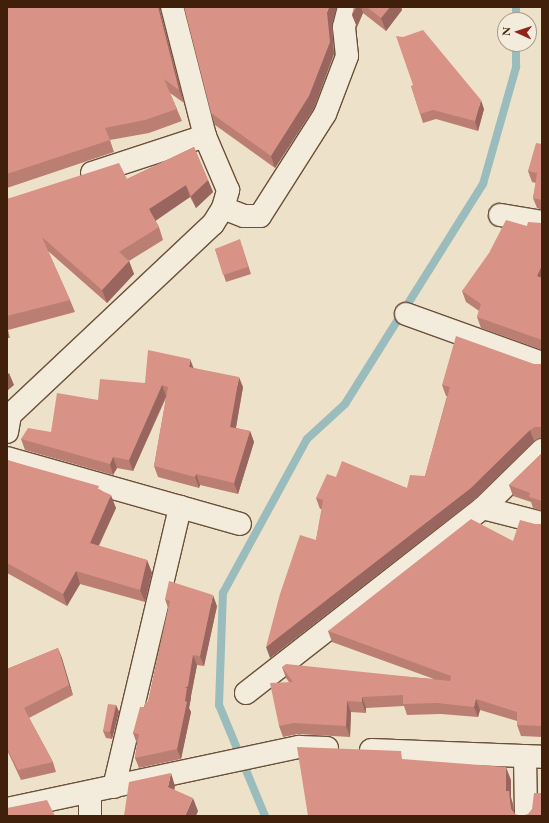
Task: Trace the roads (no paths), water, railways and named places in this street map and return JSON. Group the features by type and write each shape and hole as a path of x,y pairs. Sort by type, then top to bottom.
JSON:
{"street":[{"path":"8,417 213,224 224,208 228,190 205,136 172,7"},
{"path":"224,208 244,216 260,216 320,121 347,56 344,28 349,7"},
{"path":"73,179 205,136"},
{"path":"500,215 542,222"},
{"path":"406,314 542,363"},
{"path":"246,693 483,508 542,450"},
{"path":"7,458 240,524"},
{"path":"114,787 180,507"},
{"path":"483,508 542,523"},
{"path":"7,810 299,747 534,756 526,816"},
{"path":"90,792 90,816"}],"waterway":[{"path":"516,7 516,12"},
{"path":"265,816 219,705 223,593 307,439 345,404 483,184 516,67 516,52"}]}
